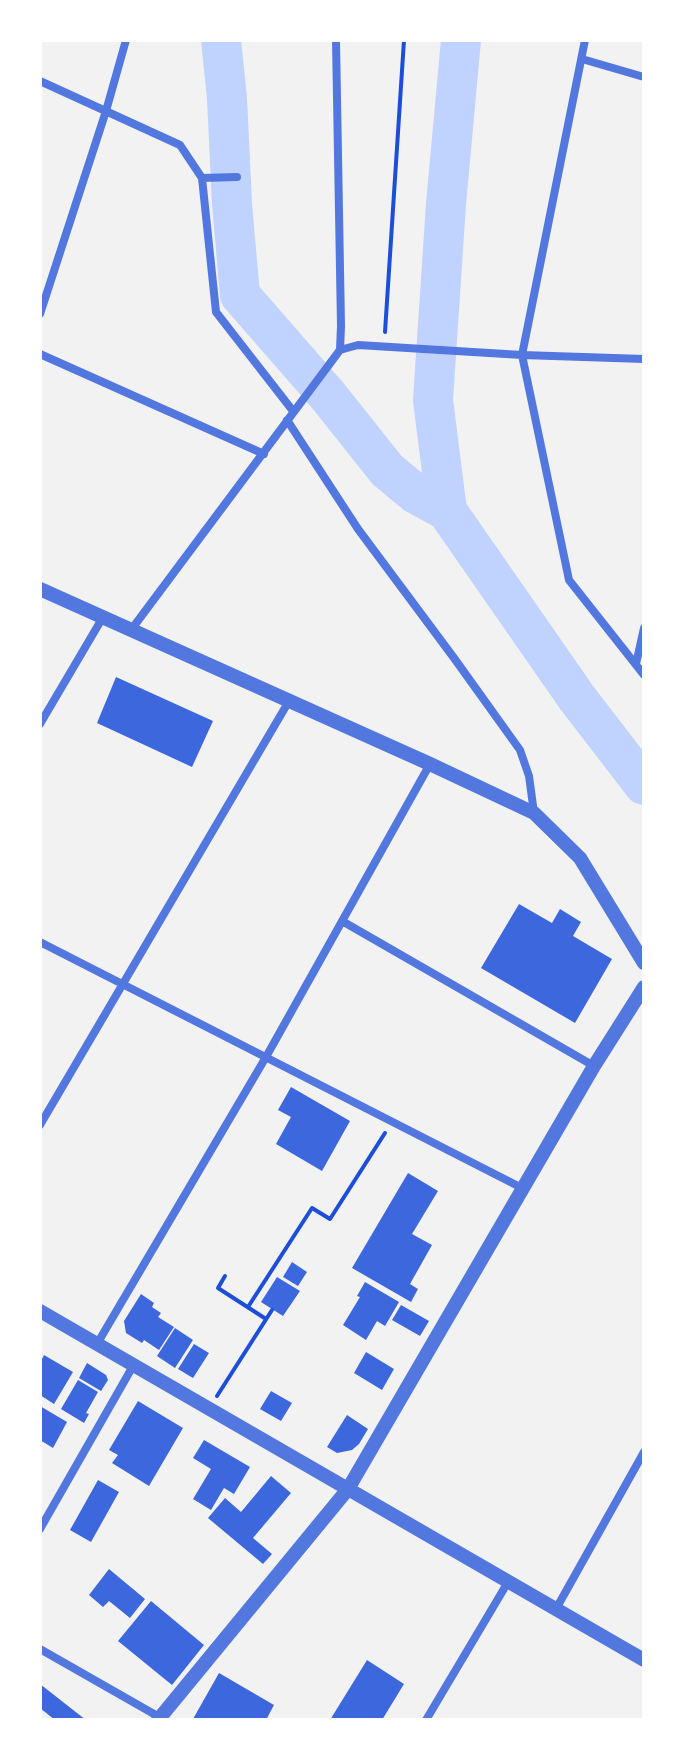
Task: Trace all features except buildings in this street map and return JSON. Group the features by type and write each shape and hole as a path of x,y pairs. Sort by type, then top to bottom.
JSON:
{"street":[{"path":"40,314 126,40"},
{"path":"131,630 340,350 336,40"},
{"path":"585,40 522,355 569,580 644,675"},
{"path":"582,59 644,77"},
{"path":"40,81 180,145 202,178 216,312 293,411"},
{"path":"202,178 237,177"},
{"path":"340,350 358,345 644,359"},
{"path":"40,354 264,454"},
{"path":"287,420 358,529 520,750 529,776 534,813"},
{"path":"40,589 534,813 580,858 644,963"},
{"path":"40,724 103,617"},
{"path":"636,664 644,628"},
{"path":"40,1125 289,701"},
{"path":"97,1344 266,1057 430,764"},
{"path":"342,921 594,1066"},
{"path":"40,942 524,1189"},
{"path":"40,1649 161,1719 348,1489 594,1066 644,987"},
{"path":"40,1311 644,1660"},
{"path":"40,1529 133,1366"},
{"path":"556,1609 644,1452"},
{"path":"426,1720 508,1582"}],"path":[{"path":"384,347 404,40"},
{"path":"248,1307 312,1208 330,1219 392,1121"},
{"path":"225,1276 218,1288 266,1319"},
{"path":"209,1408 272,1310"}],"waterway":[{"path":"221,40 240,295 329,397 387,470 416,494 447,511"},
{"path":"461,40 433,400 447,511 577,698 644,785"}]}
